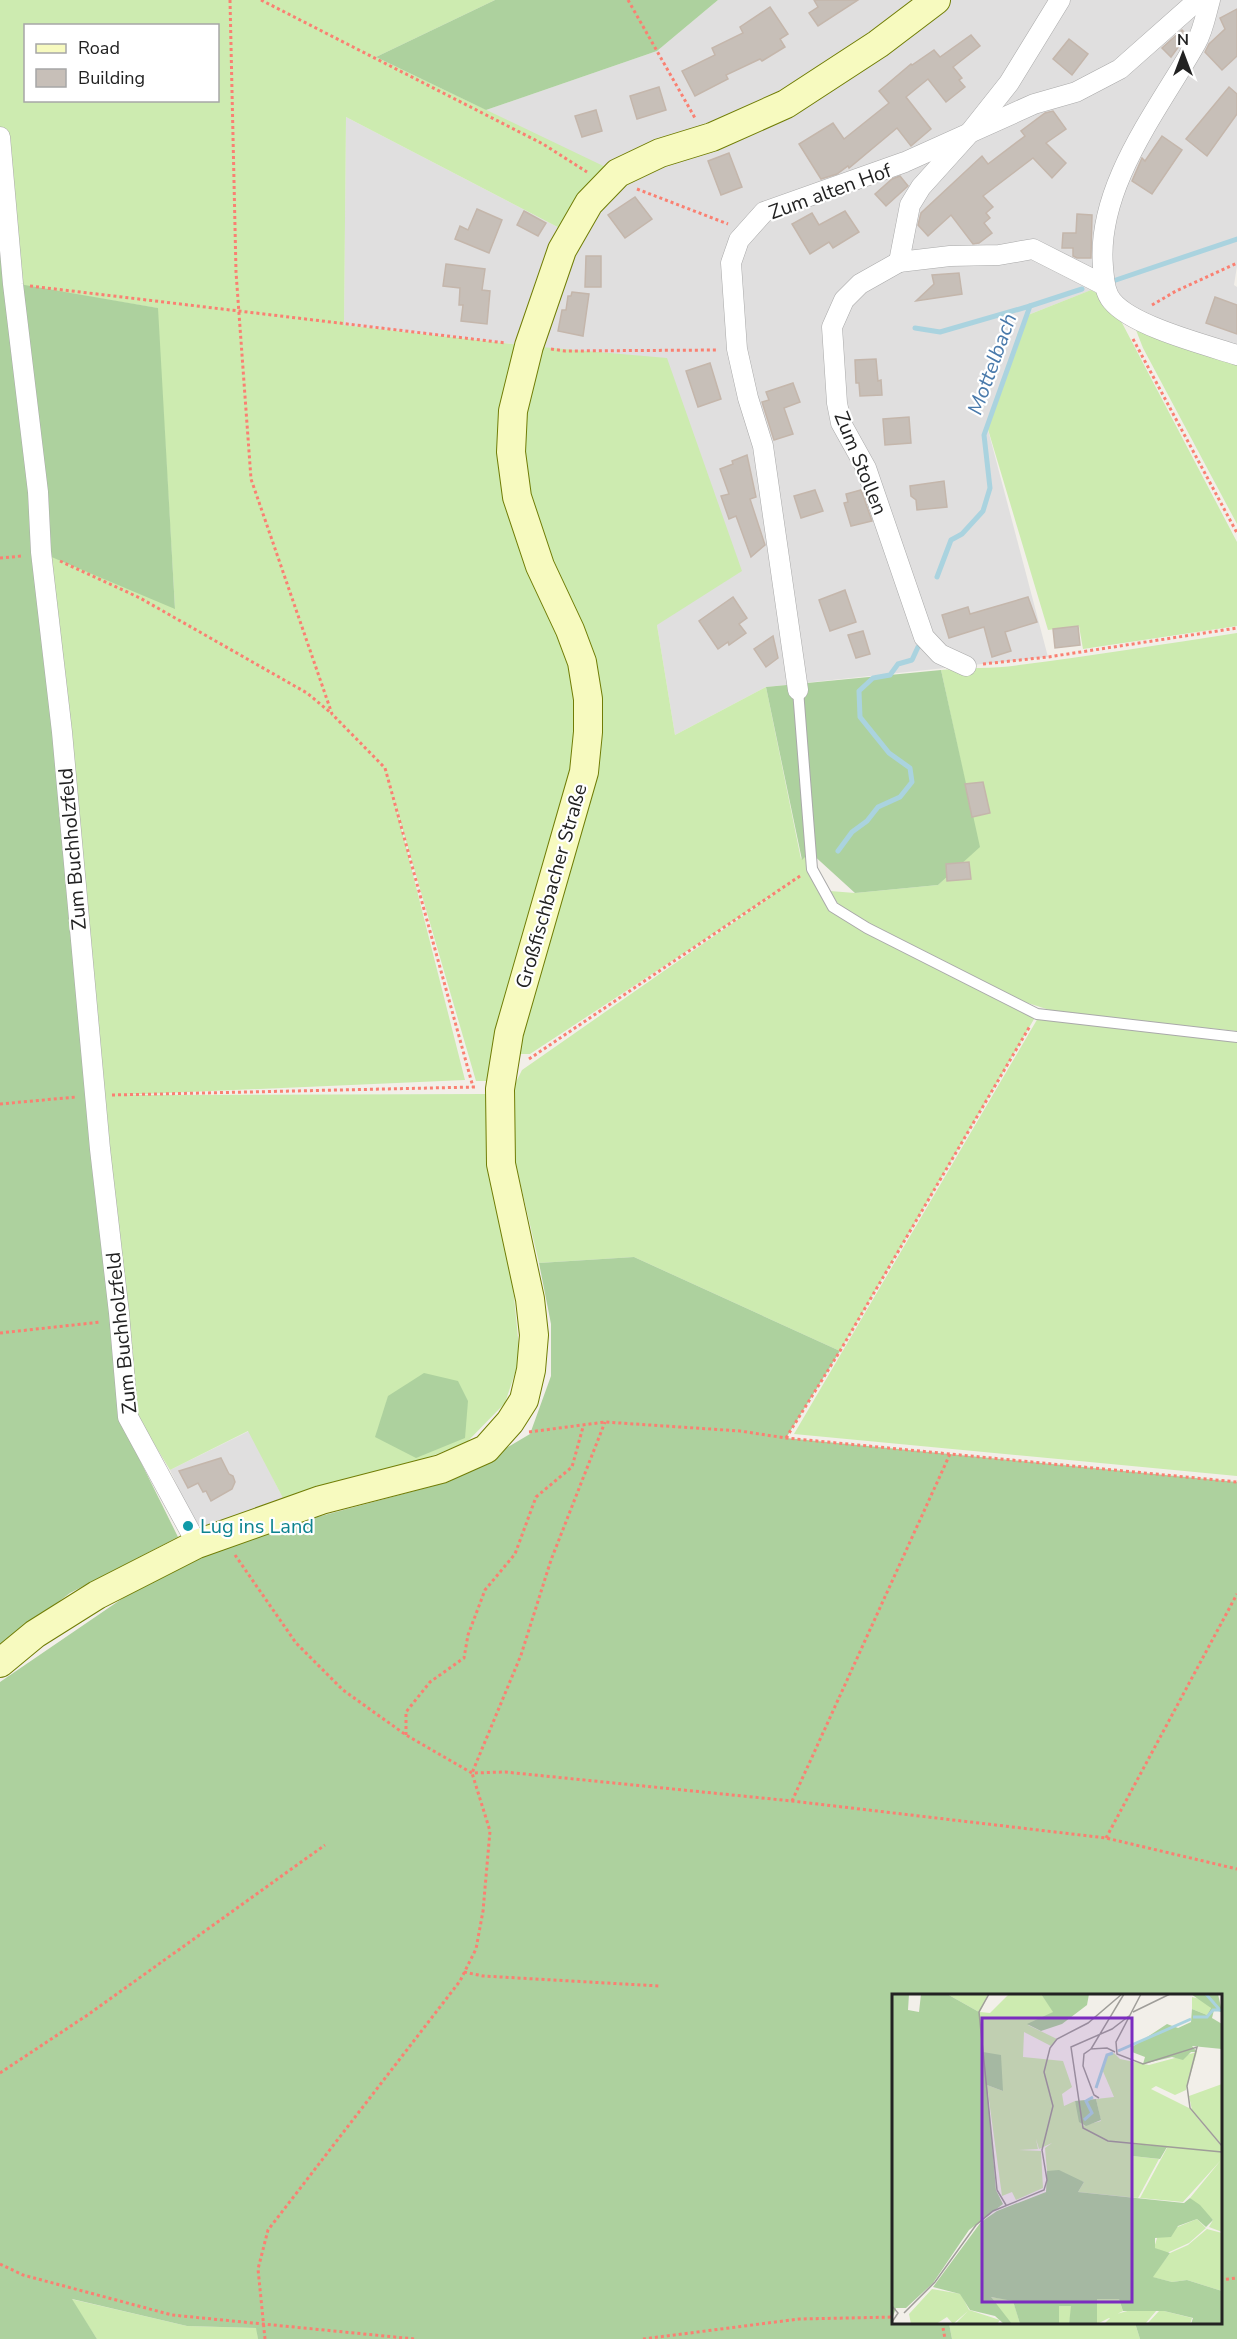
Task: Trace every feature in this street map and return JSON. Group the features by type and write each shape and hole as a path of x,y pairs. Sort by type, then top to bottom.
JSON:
{"main road":[{"name":"Großfischbacher Straße","path":"0,1663 35,1634 97,1595 210,1540 321,1500 441,1469 486,1449 510,1422 524,1400 531,1370 534,1335 530,1299 501,1164 500,1089 509,1033 584,772 588,732 588,699 582,662 570,630 540,566 517,497 511,452 513,411 529,346 562,250 589,203 618,173 660,153 712,137 786,104 878,44 936,0"}],"street":[{"path":"899,262 910,205 921,187 967,136 1009,83 1060,0"},
{"name":"Zum alten Hof","path":"798,690 763,446 748,398 737,350 731,263 739,240 764,212 905,162 1034,104 1076,92 1120,69 1198,0"},
{"path":"1210,0 1197,41 1154,110 1109,201 1102,253 1104,285 1112,301 1133,316 1173,334 1237,355"},
{"name":"Zum Buchholzfeld","path":"0,137 13,284 38,492 41,552 62,732 99,1149 119,1313 128,1417 210,1540"},
{"name":"Zum Stollen","path":"966,666 940,654 924,637 866,468 841,423 837,403 832,327 844,300 860,284 899,262 950,256 999,255 1033,249 1104,285"}],"lane":[{"path":"798,690 812,869 833,907 849,919 1037,1014 1237,1037"}],"path":[{"path":"230,0 236,272 251,479 332,714"},
{"path":"261,0 543,144 607,185 747,232"},
{"path":"628,0 692,114 712,137"},
{"path":"1237,263 1176,291 1133,316 1126,326 1237,533"},
{"path":"13,284 565,351 737,350"},
{"path":"0,558 41,552 140,598 307,693 332,714 385,768 473,1087 96,1096 0,1104"},
{"path":"966,666 1048,657 1237,628"},
{"path":"504,1064 519,1065 812,869"},
{"path":"786,1438 840,1351 1037,1014"},
{"path":"0,1333 99,1324 119,1313"},
{"path":"510,1422 527,1433 583,1427 605,1422 740,1431 786,1438 1237,1482"},
{"path":"265,2339 258,2268 268,2230 418,2036 464,1972 476,1949 483,1911 490,1831 472,1773 520,1655 551,1560 605,1422"},
{"path":"406,1735 406,1712 430,1682 464,1658 468,1635 485,1590 515,1554 536,1497 572,1467 583,1427"},
{"path":"792,1801 950,1454"},
{"path":"210,1540 296,1643 343,1690 406,1735 472,1773 505,1772 792,1801 1106,1838 1237,1869"},
{"path":"1106,1838 1237,1594"},
{"path":"0,2073 89,2014 325,1845"},
{"path":"464,1972 483,1976 659,1986"},
{"path":"0,2264 23,2276 172,2315 415,2339"},
{"path":"1222,2280 1237,2278"},
{"path":"642,2339 799,2319 892,2317"},
{"path":"942,2324 945,2339"}],"shaded area":[{"path":"718,0 1237,0 1237,266 1234,285 1237,287 1237,355 1142,322 1104,285 1028,315 987,426 1048,657 766,687 675,735 657,625 529,346 344,325 346,117 571,234 543,139 486,110 657,51"},
{"path":"249,1431 284,1500 198,1531 170,1470"}],"green space":[{"path":"0,0 495,0 376,57 618,173 571,234 346,117 344,325 529,346 667,358 742,571 657,625 675,735 766,687 801,859 809,851 833,907 1037,1014 840,1351 634,1257 539,1263 515,1161 514,1086 522,1070 783,888 530,1054 518,1054 489,1081 476,1081 393,796 465,1080 121,1095 486,1094 487,1168 511,1266 520,1358 505,1403 467,1442 417,1462 284,1500 248,1431 170,1470 139,1419 119,1313 41,552 175,608 157,308 13,284 0,137"},
{"path":"495,0 718,0 657,51 486,110 376,57"},
{"path":"0,135 13,283 158,308 175,609 42,553 120,1420 178,1537 70,1593 0,1646"},
{"path":"1091,290 1102,296 1121,321 1237,542 1237,626 1083,649 1079,626 1048,630 987,426 1028,315"},
{"path":"1136,330 1237,361 1237,524 1143,348"},
{"path":"1237,633 1237,1031 1059,1013 1015,999 852,915 839,905 830,891 855,893 938,885 979,847 941,670 1009,666"},
{"path":"941,670 980,847 938,885 855,893 810,852 802,860 766,687"},
{"path":"1038,1018 1237,1038 1237,1476 794,1434"},
{"path":"634,1257 840,1351 786,1438 1237,1482 1237,2339 1140,2339 1135,2324 1222,2324 1222,1994 892,1994 892,2324 949,2324 952,2339 258,2339 256,2328 187,2326 72,2299 97,2339 0,2339 0,1682 126,1596 217,1550 276,1528 448,1482 530,1434 551,1376 551,1324 539,1263"},
{"path":"424,1373 458,1381 468,1401 465,1438 416,1458 375,1437 388,1396"},
{"path":"71,2299 187,2326 257,2328 258,2339 97,2339"},
{"path":"949,2324 1135,2324 1140,2339 952,2339"}],"building":[{"path":"814,0 858,0 818,26 809,13 818,7"},
{"path":"770,7 788,34 780,39 785,47 762,61 760,59 726,75 728,79 695,96 682,71 715,55 712,48 743,33 740,27"},
{"path":"1237,9 1237,56 1222,70 1205,52 1209,44 1225,29 1220,18"},
{"path":"1182,30 1187,35 1171,57 1162,48"},
{"path":"971,35 980,46 953,67 962,78 959,80 965,87 946,102 928,79 906,97 931,129 911,146 897,128 849,168 848,166 837,174 821,179 799,144 833,123 844,139 889,103 879,91 911,64 934,50 940,57"},
{"path":"1069,39 1088,54 1072,75 1053,59"},
{"path":"659,87 666,110 637,119 630,96"},
{"path":"1229,87 1237,94 1237,114 1207,156 1186,139"},
{"path":"596,110 602,131 582,137 575,116"},
{"path":"1053,111 1066,129 1046,143 1066,163 1052,178 1033,158 983,196 993,207 986,213 990,218 984,223 992,233 979,243 973,244 951,215 928,236 918,225 921,213 982,156 988,164 1025,136 1021,131 1045,113"},
{"path":"1162,136 1182,150 1152,194 1132,181 1142,158 1145,161"},
{"path":"729,153 742,187 721,195 708,161"},
{"path":"900,176 908,186 886,206 875,194 892,179"},
{"path":"635,197 652,219 625,238 608,215"},
{"path":"477,209 502,220 489,253 455,239 460,226 468,230"},
{"path":"524,211 546,223 538,236 517,225"},
{"path":"845,211 859,232 833,248 829,242 810,254 792,224 812,213 819,225"},
{"path":"1077,214 1092,215 1091,258 1077,258 1073,256 1073,248 1062,248 1063,233 1076,233"},
{"path":"586,256 601,256 601,287 585,287"},
{"path":"446,264 485,269 482,290 490,291 487,324 461,321 463,305 459,305 460,288 443,286"},
{"path":"959,273 962,294 916,301 934,284 932,275"},
{"path":"572,292 589,294 583,336 558,331 562,310 566,310 568,296 571,296"},
{"path":"1215,297 1237,305 1237,334 1206,323"},
{"path":"876,359 882,395 860,396 859,383 856,383 855,360"},
{"path":"710,363 721,399 698,407 686,371"},
{"path":"793,383 800,402 784,408 793,434 774,440 762,402 769,400 766,392"},
{"path":"909,417 911,443 885,445 883,419"},
{"path":"747,455 756,497 750,499 765,545 751,557 736,516 729,519 721,496 729,494 720,469"},
{"path":"944,481 947,507 917,510 916,500 911,496 910,486"},
{"path":"815,490 823,511 801,518 794,496"},
{"path":"861,490 872,521 851,526 844,503 848,502 846,494"},
{"path":"845,590 856,622 830,631 819,600"},
{"path":"733,597 747,618 739,624 746,633 729,645 728,642 718,649 699,621"},
{"path":"1028,597 1037,622 1005,632 1011,651 992,657 984,627 949,638 942,615 968,607 970,614"},
{"path":"1078,626 1080,645 1055,648 1053,629"},
{"path":"863,631 870,654 856,658 848,635"},
{"path":"773,636 778,658 766,667 754,649"},
{"path":"983,782 990,813 972,817 965,784"},
{"path":"969,862 971,879 947,881 946,864"},
{"path":"221,1458 229,1474 233,1476 235,1482 232,1489 211,1501 206,1491 203,1492 198,1483 188,1488 179,1471"}],"waterway":[{"name":"Mottelbach","path":"1113,281 1237,239"},
{"name":"Mottelbach","path":"937,577 951,540 962,534 983,511 990,488 984,435 1030,306 1082,289"},
{"path":"915,328 940,332 1030,306"},
{"path":"838,851 852,832 867,821 878,807 900,797 912,782 910,768 889,753 860,717 859,691 873,678 890,675 898,664 912,660 918,647"}],"place":[{"name":"Lug ins Land","path":"188,1526"}]}
